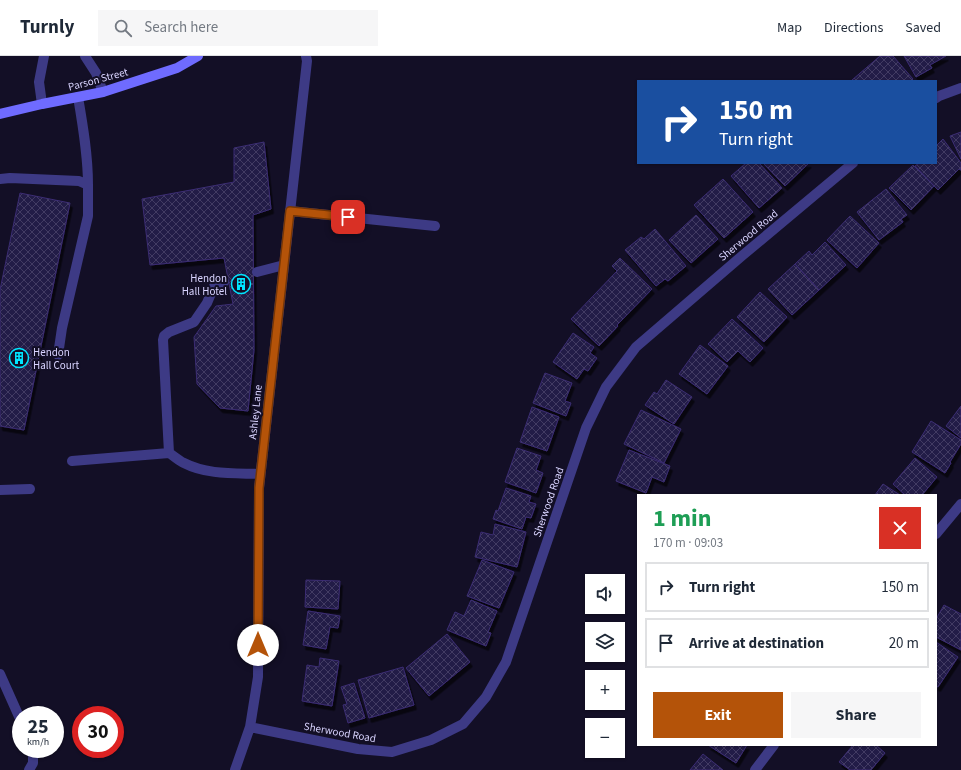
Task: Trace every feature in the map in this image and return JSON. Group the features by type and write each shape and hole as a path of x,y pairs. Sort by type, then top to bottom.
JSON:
{"main road":[{"name":"Parson Street","path":"0,114 103,92 177,68 198,56"}],"street":[{"path":"42,104 39,82 44,56"},
{"path":"85,56 96,73 103,92"},
{"name":"Ashley Lane","path":"235,770 250,727 258,677 260,474 307,61 306,56"},
{"path":"937,97 961,88"},
{"path":"58,355 62,328 88,216 88,175 83,125 78,97"},
{"name":"Sherwood Road","path":"250,727 358,749 392,752 431,740 463,724 486,697 506,662 586,428 606,387 636,347 742,255 852,164"},
{"path":"0,179 10,178 79,181 88,185"},
{"path":"290,211 435,226"},
{"path":"257,272 284,265"},
{"path":"169,453 164,336 169,332 194,322 207,303 215,284 224,282"},
{"path":"72,461 169,453 183,463 198,469 260,474"},
{"path":"0,490 30,489"},
{"path":"937,533 961,504"},
{"path":"0,674 14,706"},
{"path":"755,770 773,746"},
{"path":"29,770 33,763 33,758"}],"building":[{"path":"880,56 893,56 913,79 912,80 852,80"},
{"path":"904,56 946,56 930,65 932,68 916,77"},
{"path":"961,132 961,159 950,136"},
{"path":"943,139 961,163 961,170 959,169 938,190 915,166 918,164 937,164 937,145"},
{"name":"Hendon Hall Hotel","path":"264,142 271,209 253,215 254,350 248,411 220,408 197,384 194,337 216,306 233,304 224,258 150,265 142,199 234,182 234,148"},
{"path":"745,164 760,164 782,188 759,208 731,176"},
{"path":"764,164 808,164 785,186"},
{"path":"913,165 934,186 911,210 889,188"},
{"path":"723,179 753,212 724,238 694,205"},
{"path":"886,189 907,215 901,219 903,222 879,240 857,212"},
{"name":"Hendon Hall Court","path":"20,193 70,203 24,430 0,426 0,290"},
{"path":"696,215 718,239 691,263 669,240"},
{"path":"850,216 879,243 857,268 827,240"},
{"path":"655,229 686,266 668,281 665,279 656,286 625,250 641,237 644,239"},
{"path":"825,242 846,265 819,290 795,264 809,251 812,255"},
{"path":"620,258 652,289 599,346 571,319 617,271 612,266"},
{"path":"795,264 819,290 792,315 768,289"},
{"path":"760,292 787,317 764,342 737,317"},
{"path":"732,319 763,348 750,362 738,351 727,362 708,344"},
{"path":"573,333 594,347 590,353 597,358 588,371 584,369 577,379 553,362"},
{"path":"700,345 728,366 707,394 679,374"},
{"path":"545,373 572,383 565,401 571,403 566,416 533,403"},
{"path":"666,380 692,397 674,424 645,405 654,392 657,394"},
{"path":"961,406 961,438 946,426"},
{"path":"532,407 559,417 547,451 520,442"},
{"path":"641,410 681,429 664,463 624,444"},
{"path":"931,421 961,440 961,444 945,473 912,452"},
{"path":"517,448 541,456 536,470 543,473 536,493 505,482"},
{"path":"629,450 670,466 664,482 652,477 646,493 616,481"},
{"path":"915,458 937,477 923,494 904,494 893,484"},
{"path":"883,484 898,494 876,494"},
{"path":"506,488 531,496 529,502 536,504 531,518 526,517 522,529 493,519 496,510 498,511"},
{"path":"495,524 526,532 517,567 475,557 481,532 493,535"},
{"path":"482,560 514,572 499,608 467,596"},
{"path":"306,580 340,581 338,609 305,607"},
{"path":"471,600 497,611 488,632 491,633 486,646 447,630 455,612 464,616"},
{"path":"944,605 961,614 961,650 937,638 937,617"},
{"path":"308,611 340,616 338,628 330,627 326,649 303,645"},
{"path":"447,634 470,662 429,696 406,668"},
{"path":"937,643 958,657 937,686"},
{"path":"320,658 339,661 332,706 302,701 307,665 319,667"},
{"path":"403,667 414,705 369,718 358,680"},
{"path":"354,683 365,718 348,723 343,705 347,704 341,687"},
{"path":"710,746 746,746 736,763"},
{"path":"852,746 877,746 885,753 871,770 850,770 839,762"},
{"path":"703,754 723,770 690,770"}],"place":[{"name":"Hendon Hall Hotel","path":"241,284"},
{"name":"Hendon Hall Court","path":"19,358"}],"route":[{"path":"258,645 259,488 290,211 348,217"}]}
